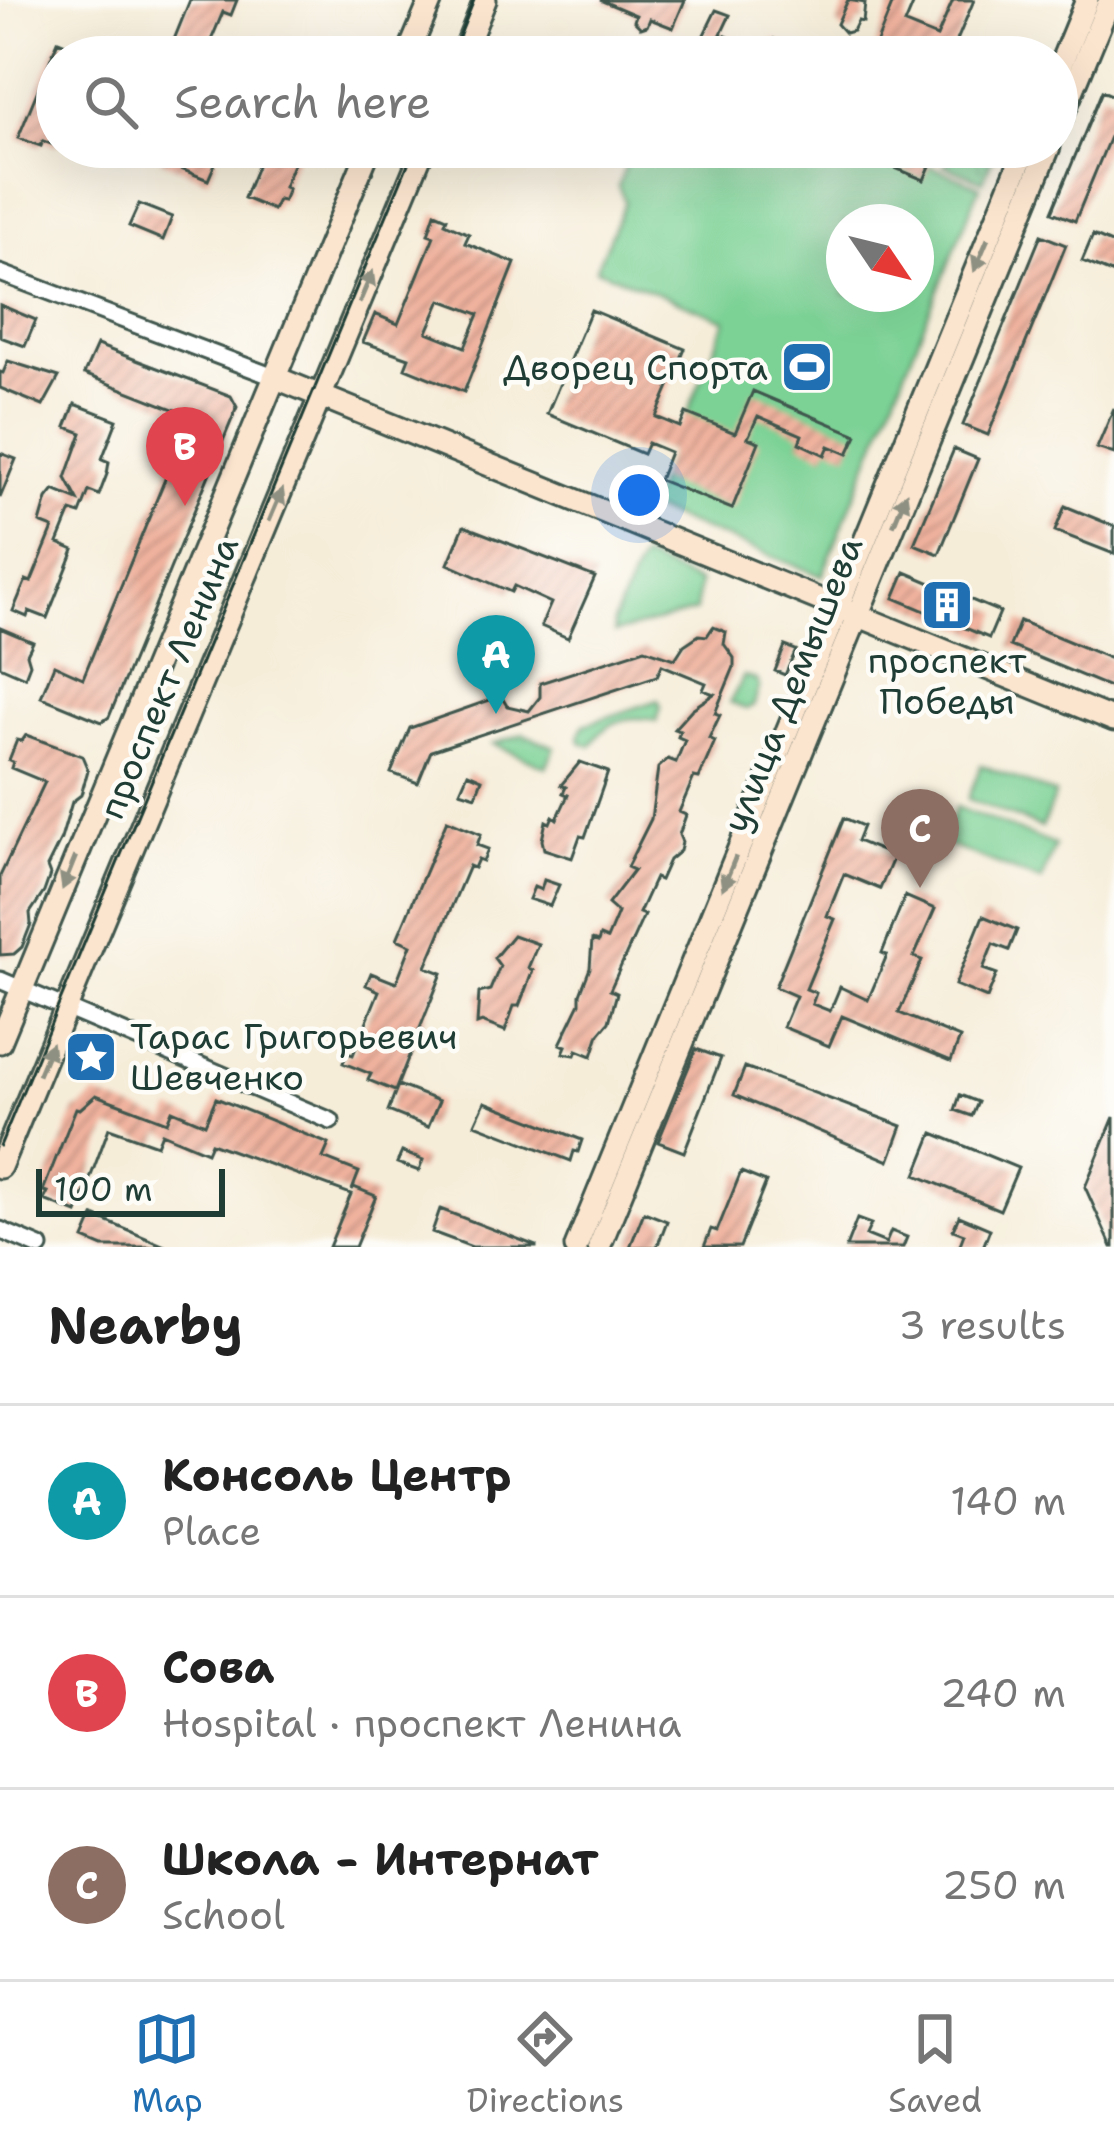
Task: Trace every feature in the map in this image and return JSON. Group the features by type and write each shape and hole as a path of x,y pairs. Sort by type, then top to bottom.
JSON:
{"street":[{"path":"416,36 431,0"},
{"path":"470,36 485,0"},
{"path":"1073,36 1088,0"},
{"path":"1078,79 1112,0"},
{"name":"проспект Ленина","path":"0,1042 361,168"},
{"name":"проспект Ленина","path":"0,1167 415,168"},
{"name":"улица Демышева","path":"599,1247 1018,168"},
{"name":"улица Демышева","path":"576,1247 1040,168"},
{"path":"0,273 322,395 1114,720"},
{"path":"0,980 331,1121"},
{"path":"0,1230 40,1247"}],"green space":[{"name":"Дворец Спорта","path":"625,168 935,168 980,186 934,300 934,204 826,204 826,312 929,312 822,576 648,508 726,320 596,269 625,201 618,186"},
{"path":"951,168 988,168 983,181"},
{"path":"641,558 699,583 696,611 614,633 613,622"},
{"path":"744,676 756,680 759,687 754,705 746,709 730,702"},
{"path":"658,700 657,721 619,721 603,730 591,746 581,742 584,725"},
{"path":"523,734 555,747 546,767 493,744"},
{"path":"981,765 1055,794 1042,828 968,799"},
{"path":"956,807 1055,845 1041,881 942,843"}],"building":[{"path":"190,0 237,0 231,15 223,12 213,36 175,36"},
{"path":"600,0 685,0 673,28 650,19 641,28 634,21 636,15"},
{"path":"848,0 865,3 863,22 845,33 837,24"},
{"path":"894,0 915,0 905,24 935,36 879,36"},
{"path":"953,0 974,0 959,36 937,36"},
{"path":"716,10 730,15 721,34 726,36 703,36"},
{"path":"1102,91 1114,96 1114,127 1075,221 1052,212 1070,168 1078,168 1078,149"},
{"path":"36,94 36,144 18,138"},
{"path":"178,168 213,168 208,180"},
{"path":"256,168 292,168 283,201 278,200 273,210 244,198"},
{"path":"895,168 929,168 924,180"},
{"path":"139,204 172,217 163,240 129,226"},
{"path":"435,213 469,234 465,243 515,263 464,392 405,368 409,358 363,342 375,314 398,324 434,236 428,234","holes":["441,300 479,314 465,347 427,332"]},
{"path":"1041,235 1066,245 988,435 963,425"},
{"path":"1093,235 1114,244 1114,274 1082,261"},
{"path":"0,305 36,320 25,346 0,337"},
{"path":"591,310 685,349 656,417 680,427 686,413 735,433 753,391 857,435 848,454 829,446 825,455 799,443 802,435 758,416 748,438 759,442 732,509 659,480 670,452 648,443 643,454 547,414"},
{"path":"97,345 231,396 237,407 109,717 102,722 41,697 54,665 83,678 191,416 84,374"},
{"path":"8,361 59,377 43,406 0,388 0,372"},
{"path":"75,404 117,420 102,459 109,462 107,474 99,495 89,491 80,514 71,511 58,543 74,550 47,618 29,611 27,617 13,611 26,580 31,582 53,528 40,523 47,499 54,490 78,500 66,478 82,433 66,427"},
{"path":"1114,408 1114,454 1097,448"},
{"path":"954,449 978,459 939,554 914,544"},
{"path":"0,453 16,459 0,498"},
{"path":"1065,506 1114,526 1114,554 1055,531"},
{"path":"464,526 595,577 568,638 541,626 551,603 514,586 511,592 448,564"},
{"name":"проспект Победы","path":"905,572 1000,612 989,638 894,598"},
{"path":"1020,621 1114,660 1114,689 1010,646"},
{"path":"713,627 726,632 724,644 734,667 715,713 720,715 709,738 715,741 679,812 686,815 679,835 680,851 669,860 660,880 655,878 639,913 644,915 610,990 617,993 609,1022 592,1056 577,1050 575,1055 563,1053 566,1046 560,1044 580,1003 592,940 607,939 618,913 608,904 634,870 627,867 651,819 658,768 668,759 676,762 685,740 674,729 714,694 703,690 706,683 662,665 657,676 431,751 418,783 391,773 410,728 501,696 507,706 529,711 540,697 540,683 645,649 675,659 684,645 699,635 707,636"},
{"path":"0,628 33,642 25,677 0,666"},
{"path":"785,646 796,650 785,675 775,671"},
{"path":"26,735 82,756 88,770 47,867 50,875 30,913 22,947 14,954 0,955 0,876 45,782 11,768 9,760 17,740"},
{"path":"580,762 608,772 585,837 580,836 572,858 544,849 542,840 546,821 550,823 553,816 557,819 568,795 561,785"},
{"path":"468,773 482,779 476,796 460,791"},
{"path":"844,818 863,826 857,841 894,856 880,889 844,874 827,916 835,919 806,989 816,993 812,1004 830,1011 840,987 868,1000 905,896 935,909 914,957 922,960 899,1013 960,1038 951,1061 842,1016 829,1046 783,1027 796,996 775,987"},
{"path":"447,820 481,834 477,845 488,849 483,861 469,866 426,967 442,973 395,1091 343,1063 347,1053 353,1055 379,991 366,985 371,973 396,983 411,945 397,939"},
{"path":"544,880 559,885 550,906 529,899 534,887 541,890"},
{"path":"983,916 1017,930 1009,950 993,944 983,969 997,974 987,998 955,985"},
{"path":"513,935 538,944 528,968 533,970 505,1031 477,1024 479,993 490,990 500,966 494,958"},
{"path":"696,1049 721,1058 684,1152 658,1142"},
{"path":"745,1067 902,1126 889,1161 734,1095"},
{"path":"398,1085 439,1101 428,1127 388,1111"},
{"path":"96,1095 167,1122 172,1110 205,1124 216,1098 329,1144 323,1158 359,1172 352,1190 376,1196 355,1247 329,1247 351,1194 211,1143 207,1152 162,1133 157,1145 109,1128 77,1213 44,1200 48,1192 43,1191 76,1108"},
{"path":"960,1095 978,1102 972,1116 955,1110"},
{"path":"485,1102 582,1140 578,1152 574,1151 571,1161 475,1124"},
{"path":"1114,1117 1114,1247 1112,1247 1085,1187"},
{"path":"933,1133 1018,1168 1000,1210 916,1175"},
{"path":"402,1152 423,1160 419,1171 397,1163"},
{"path":"741,1172 766,1182 740,1247 704,1247 711,1229 717,1231"},
{"path":"440,1209 536,1247 472,1247 432,1232"},
{"path":"644,1212 667,1221 657,1247 630,1247"},
{"path":"94,1216 167,1247 103,1247 84,1239"},
{"path":"959,1216 990,1229 983,1247 959,1247 964,1234 953,1230"},
{"path":"857,1219 871,1224 866,1235 886,1243 891,1231 907,1237 903,1247 846,1247"}],"tram line":[{"path":"459,36 474,0"},
{"path":"0,1146 406,168"}],"place":[{"name":"Дворец Спорта","path":"807,367"},
{"name":"Сова","path":"185,506"},
{"name":"проспект Победы","path":"947,605"},
{"name":"Консоль Центр","path":"496,714"},
{"name":"Школа - Интернат","path":"920,888"},
{"name":"Тарас Григорьевич Шевченко","path":"91,1057"}]}
